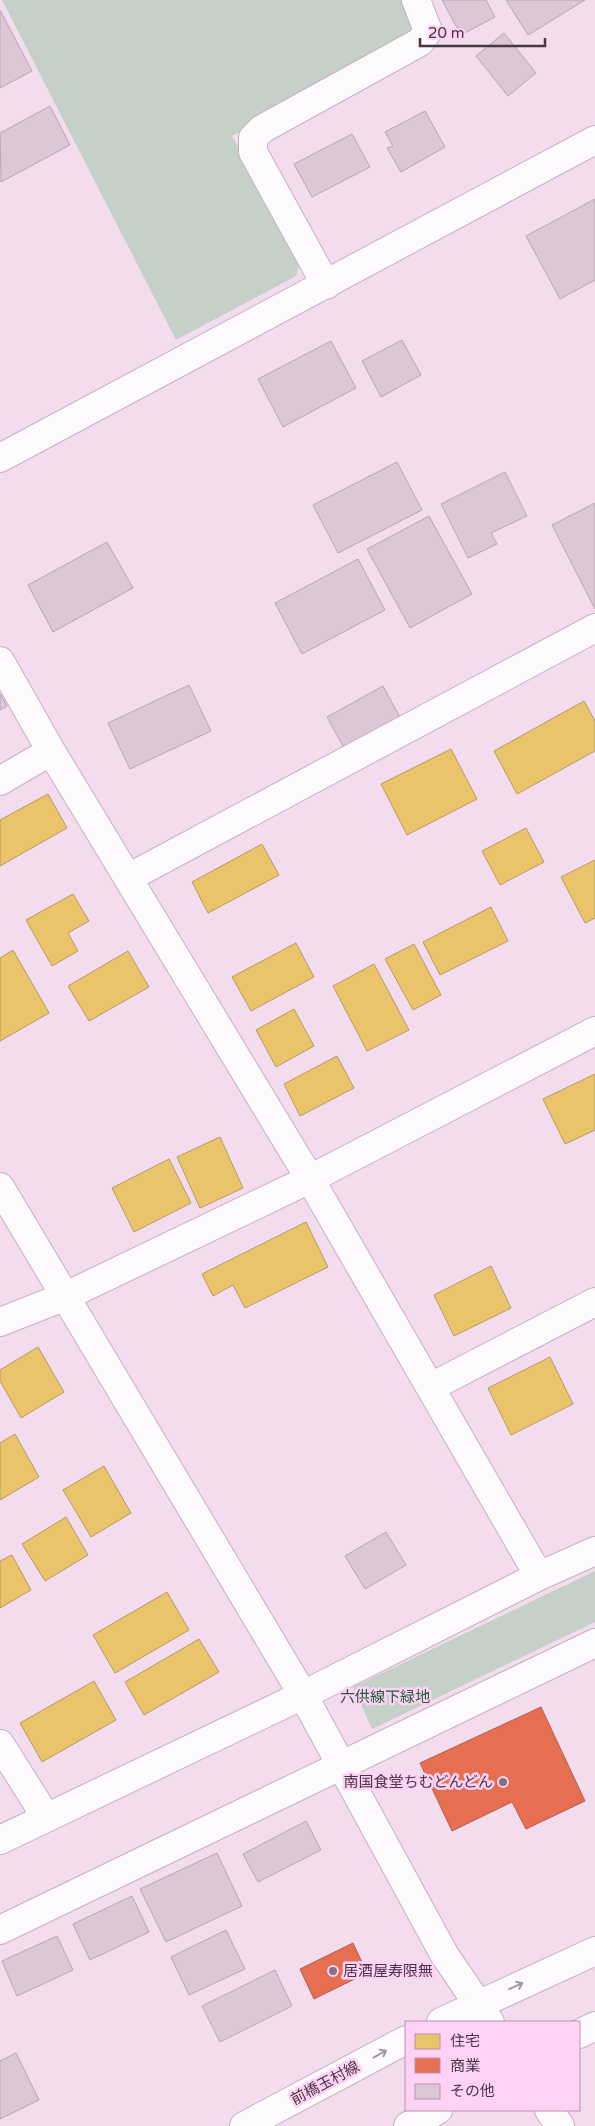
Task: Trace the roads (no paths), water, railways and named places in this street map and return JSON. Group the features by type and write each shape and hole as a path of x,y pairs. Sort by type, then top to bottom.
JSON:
{"street":[{"path":"326,285 253,152 253,138 262,129 420,42 428,31 416,0"},
{"path":"0,458 595,140"},
{"path":"128,878 595,628"},
{"path":"0,661 128,878 310,1179 539,1576"},
{"path":"0,781 52,751"},
{"path":"0,1322 66,1296 310,1179 595,1031"},
{"path":"0,1187 303,1695 444,1954 484,2013"},
{"path":"431,1387 595,1302"},
{"path":"0,1840 303,1695 539,1576 595,1551"},
{"path":"0,1930 595,1643"},
{"path":"0,1744 46,1818"},
{"path":"446,2021 484,2013 595,1951"},
{"path":"580,2034 595,2026"},
{"name":"前橋玉村線","path":"244,2126 405,2041"},
{"path":"408,2126 436,2111"},
{"path":"550,2111 560,2126"}],"place":[{"name":"南国食堂ちむどんどん","path":"503,1782"},
{"name":"居酒屋寿限無","path":"333,1971"}],"park label":[{"name":"六供線下緑地","path":"385,1697"}]}
